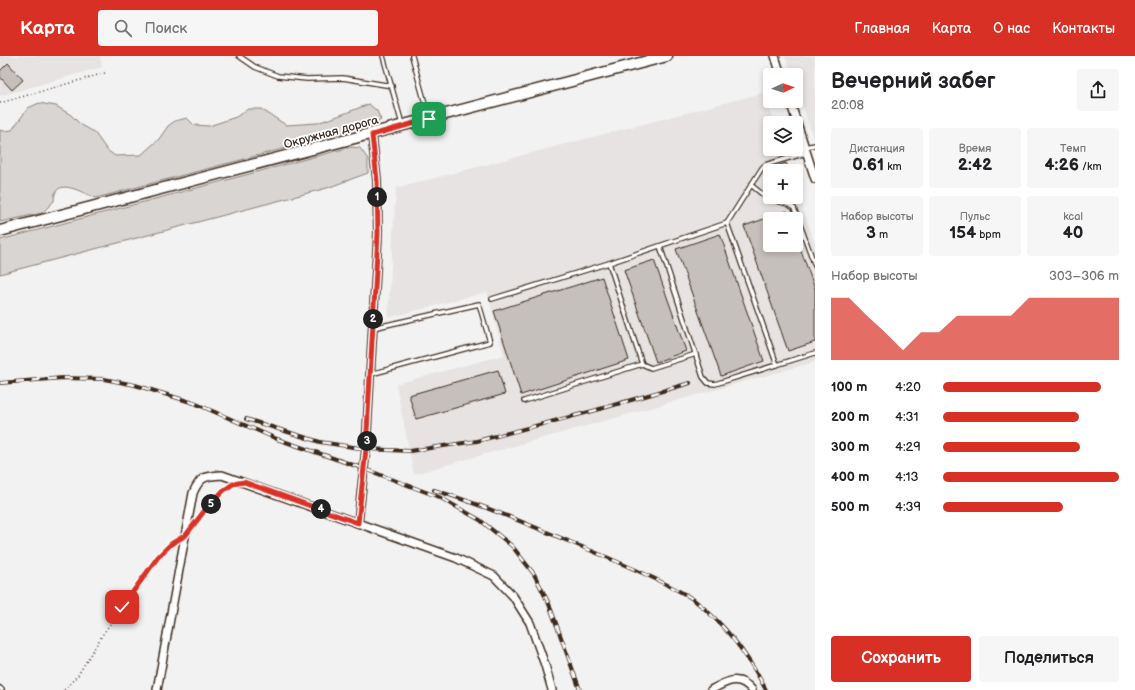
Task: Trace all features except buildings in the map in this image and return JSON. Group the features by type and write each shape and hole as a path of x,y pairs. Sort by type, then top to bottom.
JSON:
{"main road":[{"name":"Окружная дорога","path":"0,231 372,135 509,97 667,56"}],"street":[{"path":"775,56 779,68"},
{"path":"792,108 815,179"},
{"path":"358,523 365,469 378,234 377,180 372,135"},
{"path":"157,690 193,493 198,482 206,476 222,475 456,558 494,576 513,596 530,623 552,690"},
{"path":"711,690 724,682 735,680 746,683 752,690"}],"lane":[{"path":"238,56 255,67 278,76 308,79 343,78 392,86"},
{"path":"384,56 402,126"},
{"path":"412,56 429,119"},
{"path":"492,299 609,263 727,223 765,165 815,145"},
{"path":"751,185 766,198 788,204 794,208 815,266"},
{"path":"727,223 777,365"},
{"path":"660,246 703,377 708,383 715,384 815,353"},
{"path":"609,263 642,364"},
{"path":"370,374 490,342 479,304 373,328"},
{"path":"524,401 642,364 651,368 696,354"}],"path":[{"path":"0,103 105,73"},
{"path":"64,690 78,675 103,634 158,557 171,544 186,535 205,510 223,491 233,484 244,482"}],"shaded area":[{"path":"0,56 100,56 102,67 0,96"},
{"path":"785,56 815,56 815,143 803,108 803,68 789,68"},
{"path":"763,93 763,108 768,108 771,116 763,116 763,156 785,156 788,164 763,164 763,204 801,204 815,244 815,362 414,474 396,384 504,355 487,292 388,318 396,188"},
{"path":"39,103 56,106 71,115 80,124 94,132 107,150 115,156 141,155 159,139 168,126 175,121 187,118 194,125 209,126 236,117 248,109 261,109 286,125 317,123 369,104 377,111 381,120 370,126 96,198 77,190 64,187 55,193 54,201 42,213 0,222 0,130 12,130 28,108"},
{"path":"351,147 360,148 368,159 368,173 327,188 0,274 0,240"}],"railway":[{"path":"0,383 63,378 104,379 135,385 194,403 277,439 365,469 439,497 480,520 512,546 534,574 549,604 580,690"},
{"path":"246,419 320,442 366,449 410,451 477,441 593,411 690,383"},
{"path":"434,490 492,510 549,533 662,582 694,600 716,619 735,641 752,665 766,690"}],"route":[{"path":"122,607 158,557 171,544 186,535 205,510 223,491 233,484 244,482 358,523 365,469 378,234 377,180 372,135 429,119"}]}
